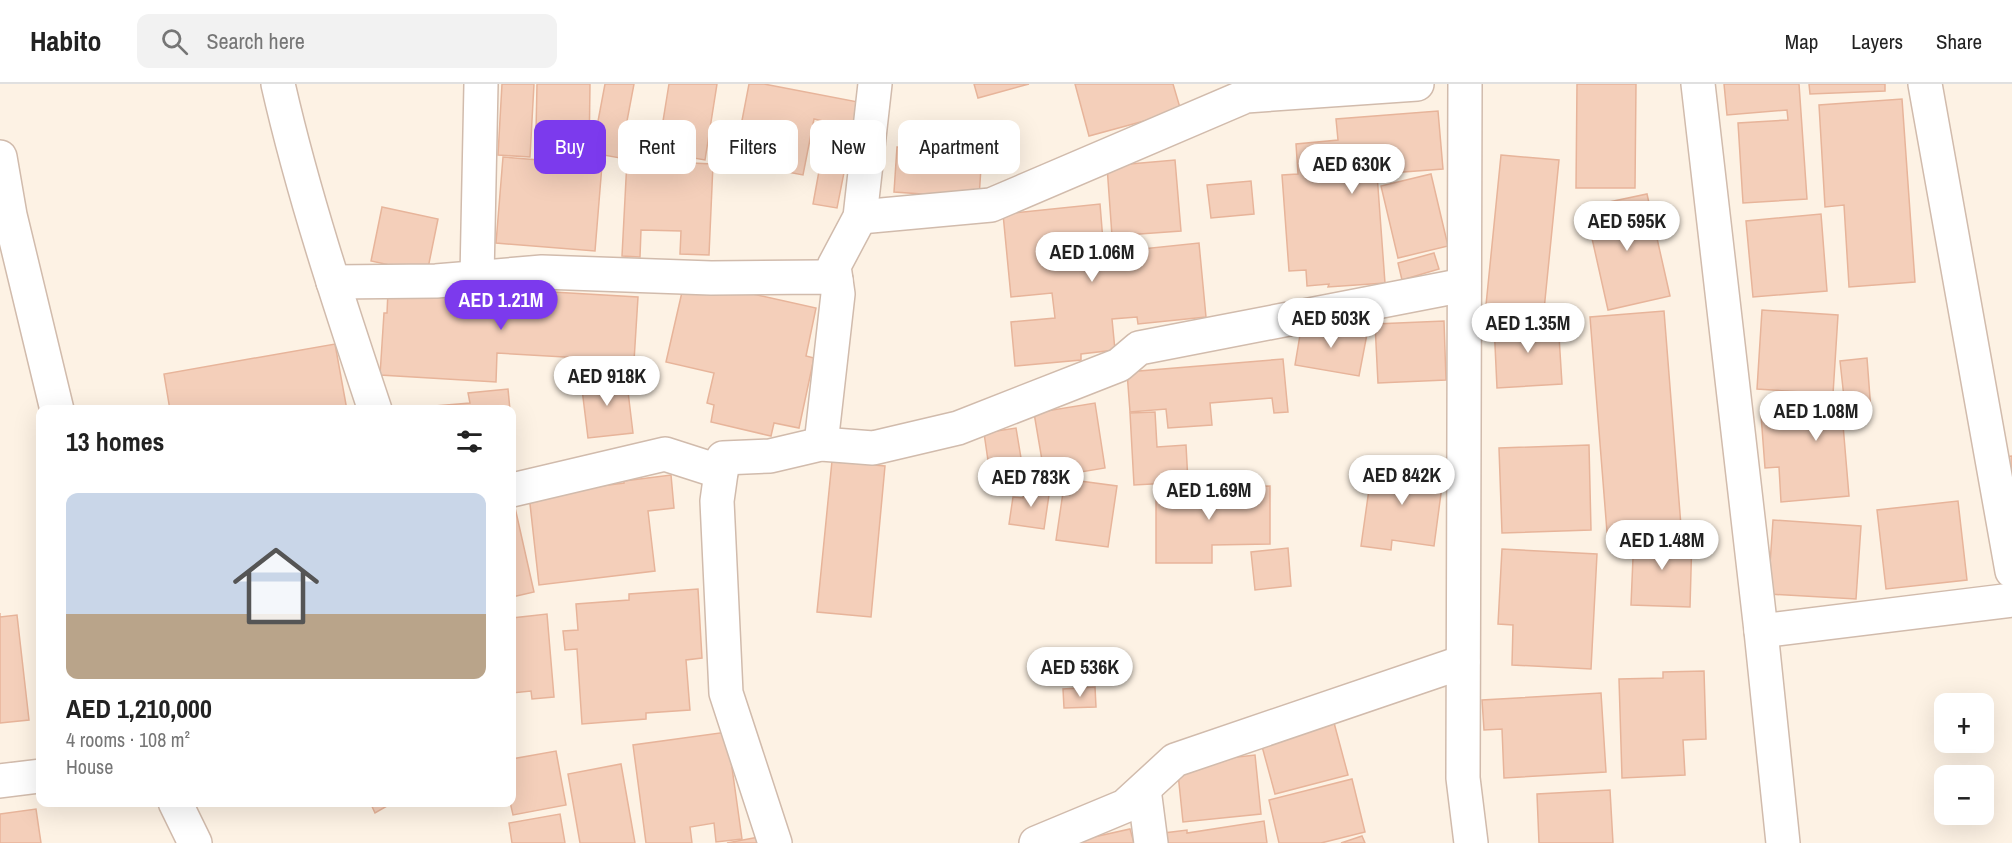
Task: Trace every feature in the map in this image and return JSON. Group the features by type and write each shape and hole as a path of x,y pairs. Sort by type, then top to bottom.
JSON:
{"street":[{"path":"279,84 293,148 333,282 373,405"},
{"path":"477,277 481,84"},
{"path":"821,444 838,294 834,266 860,217 875,84"},
{"path":"860,217 991,205 1246,96 1418,84"},
{"path":"1465,84 1462,778 1471,843"},
{"path":"1698,84 1783,843"},
{"path":"1925,84 2012,571"},
{"path":"0,157 10,215 56,405"},
{"path":"333,282 436,281 542,272 711,278 822,277 836,280"},
{"path":"775,843 726,693 717,501 723,458 770,456 821,444 873,448 957,428 1119,365 1139,348 1464,285"},
{"path":"516,489 665,454 721,472"},
{"path":"1761,631 2012,600"},
{"path":"1036,843 1125,806 1175,760 1463,662"},
{"path":"0,782 36,778"},
{"path":"1144,789 1151,843"},
{"path":"177,807 195,843"}],"building":[{"path":"502,84 534,84 530,157 498,155"},
{"path":"537,84 590,84 590,120 536,120"},
{"path":"605,84 634,84 627,120 618,120 618,158 606,156 606,120 598,120"},
{"path":"669,84 717,84 711,120 708,120 705,160 696,158 696,120 663,120"},
{"path":"749,84 764,84 858,102 854,120 810,120 810,139 803,175 798,174 798,120 742,120"},
{"path":"974,84 1029,84 978,98"},
{"path":"1075,84 1173,84 1181,111 1089,136"},
{"path":"1577,84 1636,84 1635,188 1576,188"},
{"path":"1724,84 1799,84 1807,199 1743,203 1738,123 1788,120 1787,110 1727,115"},
{"path":"1809,84 1885,84 1885,91 1810,94"},
{"path":"1902,99 1915,282 1849,287 1844,205 1825,207 1819,105"},
{"path":"1438,111 1443,169 1377,174 1385,283 1328,287 1329,284 1307,286 1306,270 1289,271 1282,175 1298,174 1296,144 1338,140 1336,119"},
{"path":"897,147 898,174 981,174 979,198 894,192"},
{"path":"1501,155 1559,160 1544,310 1486,305"},
{"path":"503,157 534,160 534,174 601,174 595,251 496,243"},
{"path":"1175,160 1181,231 1112,236 1107,166"},
{"path":"696,163 708,164 708,174 713,174 709,255 680,254 681,231 641,230 640,257 622,256 626,174 696,174"},
{"path":"818,174 844,174 837,208 813,204"},
{"path":"1431,174 1448,246 1398,258 1381,186"},
{"path":"1251,181 1254,214 1211,218 1207,185"},
{"path":"1647,194 1670,296 1608,310 1585,207"},
{"path":"1100,204 1104,253 1199,243 1206,317 1138,324 1137,317 1112,319 1115,350 1081,354 1081,360 1015,366 1011,322 1055,318 1052,293 1011,297 1003,214"},
{"path":"382,207 438,219 427,273 371,261"},
{"path":"1821,214 1827,291 1753,297 1746,221"},
{"path":"1434,253 1439,269 1402,280 1398,263"},
{"path":"685,279 816,308 806,356 814,358 799,428 774,423 771,436 711,422 714,405 707,403 714,373 666,362"},
{"path":"518,290 638,297 634,361 497,353 496,382 380,375 384,313 387,313 388,291 518,298"},
{"path":"1762,310 1838,315 1833,394 1757,389"},
{"path":"1664,311 1681,526 1607,532 1590,317"},
{"path":"1558,320 1562,384 1497,388 1494,324"},
{"path":"1444,321 1446,380 1378,383 1375,324"},
{"path":"1302,323 1367,334 1359,376 1295,365"},
{"path":"335,344 346,405 169,405 164,374"},
{"path":"1867,358 1871,411 1842,413 1849,496 1781,502 1779,467 1765,468 1761,415 1845,407 1840,361"},
{"path":"1283,359 1288,412 1274,413 1272,398 1210,403 1212,425 1168,428 1166,409 1130,412 1127,372"},
{"path":"626,375 633,433 588,438 581,381"},
{"path":"508,389 510,405 446,405 470,403 468,393"},
{"path":"1095,403 1105,468 1045,478 1034,413"},
{"path":"1155,412 1157,447 1186,445 1188,482 1134,485 1130,413"},
{"path":"1016,428 1025,482 992,488 984,433"},
{"path":"1589,445 1591,530 1502,533 1499,448"},
{"path":"2012,456 2012,518 2005,457"},
{"path":"832,461 885,466 871,617 817,612"},
{"path":"1373,461 1444,471 1434,546 1392,540 1391,550 1361,546"},
{"path":"671,475 674,508 648,511 655,571 539,585 529,495"},
{"path":"1065,479 1117,486 1108,547 1056,540"},
{"path":"1025,484 1050,488 1044,529 1009,524 1013,497 1023,498"},
{"path":"1270,486 1270,544 1212,545 1212,563 1156,563 1156,488"},
{"path":"1958,501 1967,580 1886,589 1877,510"},
{"path":"516,512 534,592 516,596"},
{"path":"1773,520 1861,526 1856,599 1768,594"},
{"path":"1634,534 1692,536 1690,607 1631,605"},
{"path":"1288,548 1291,586 1255,590 1251,552"},
{"path":"1502,549 1597,554 1591,669 1512,665 1513,625 1498,624"},
{"path":"698,589 702,658 686,660 690,710 646,713 646,719 582,724 577,649 565,650 563,631 578,630 576,604 629,600 629,594"},
{"path":"547,614 554,697 532,699 531,691 516,693 516,618"},
{"path":"17,615 29,720 0,723 0,617"},
{"path":"1704,671 1706,739 1683,740 1685,775 1622,778 1619,679 1663,678 1663,672"},
{"path":"1095,687 1096,707 1064,708 1063,689"},
{"path":"1601,693 1606,772 1504,778 1502,729 1484,730 1482,700"},
{"path":"1333,719 1348,775 1275,794 1260,739"},
{"path":"727,732 742,839 716,842 714,823 690,827 692,843 646,843 633,745"},
{"path":"556,751 566,805 513,815 511,807 516,807 516,758"},
{"path":"1255,755 1261,814 1183,822 1177,764"},
{"path":"621,764 635,843 580,843 568,774"},
{"path":"1352,779 1365,832 1321,843 1279,843 1269,800"},
{"path":"1610,790 1613,843 1539,843 1537,794"},
{"path":"372,807 385,807 375,813"},
{"path":"36,809 41,843 0,843 0,814"},
{"path":"560,814 565,843 512,843 509,823"},
{"path":"1264,821 1267,843 1165,843 1164,833 1187,830 1187,833"},
{"path":"1130,829 1134,843 1067,843"},
{"path":"764,836 765,843 727,843"},
{"path":"1362,836 1365,843 1341,843"}]}
